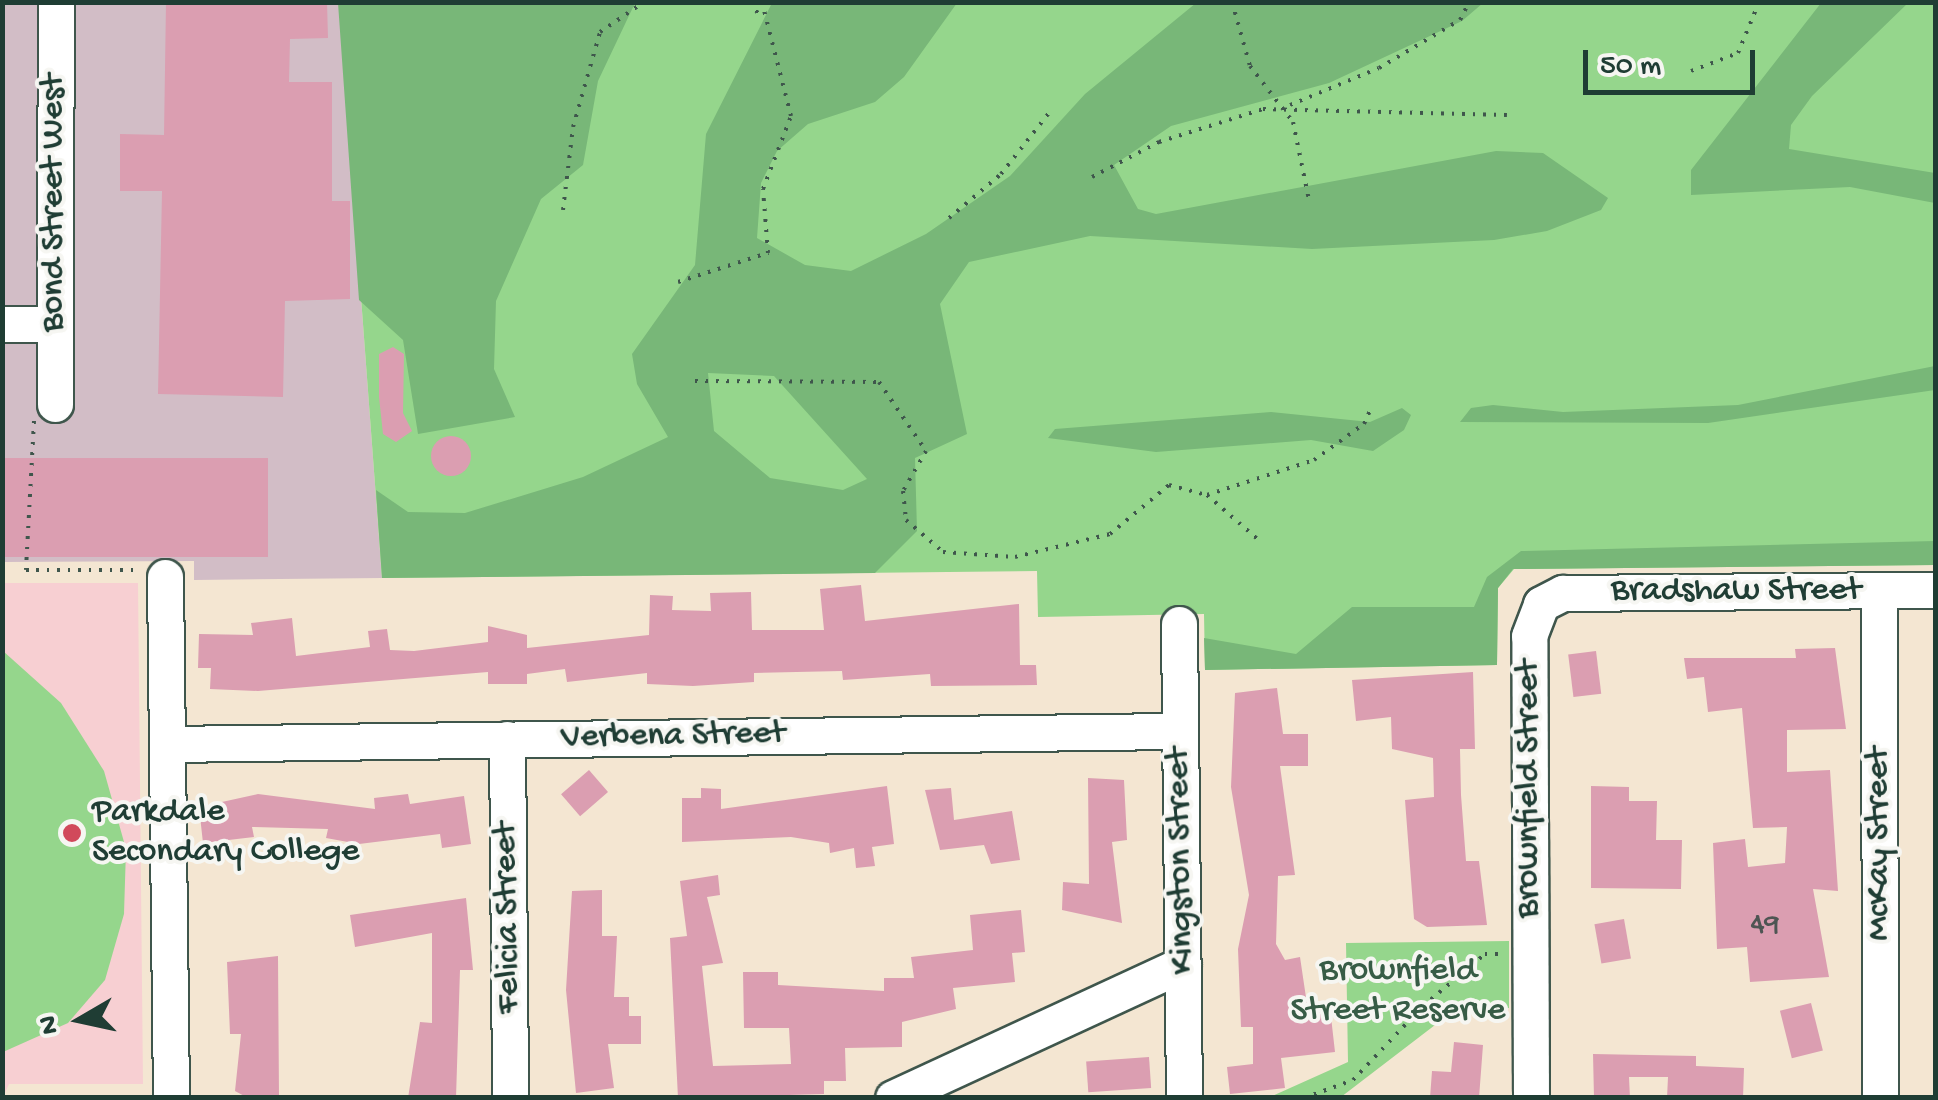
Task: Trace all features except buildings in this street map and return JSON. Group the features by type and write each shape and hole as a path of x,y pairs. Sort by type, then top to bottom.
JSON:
{"street":[{"name":"Bond Street West","path":"55,404 56,2"},
{"path":"2,324 53,324"},
{"path":"155,574 167,744 172,1098"},
{"name":"Bradshaw Street","path":"1541,604 1563,593 1936,590"},
{"name":"McKay Street","path":"1879,591 1880,1098"},
{"name":"Brownfield Street","path":"1531,1098 1529,636 1541,604"},
{"name":"Kingston Street","path":"1179,624 1184,1098"},
{"name":"Verbena Street","path":"167,744 1180,731"},
{"name":"Felicia Street","path":"507,739 510,1098"},
{"path":"893,1098 1183,964"}],"path":[{"path":"564,210 573,128 600,32 644,2"},
{"path":"678,282 768,253 763,189 791,116 761,18 750,2"},
{"path":"761,18 762,2"},
{"path":"1232,2 1250,66 1286,107 1309,200"},
{"path":"1286,107 1378,68 1460,20 1469,2"},
{"path":"1690,72 1738,53 1759,2"},
{"path":"1092,177 1226,118 1286,107 1506,115"},
{"path":"949,218 1001,174 1052,109"},
{"path":"695,381 879,382 926,451 903,490 906,520 943,552 1015,556 1110,534 1168,485 1207,495 1262,543"},
{"path":"55,404 28,426 26,570 155,574"},
{"path":"1207,495 1314,460 1364,424 1372,406"},
{"path":"1304,1098 1353,1080 1485,954 1530,953"}],"shaded area":[{"path":"2,3 339,3 382,578 194,580 194,561 3,562"},
{"name":"Parkdale Secondary College","path":"2,583 138,583 143,1084 9,1084 3,1097"}],"green space":[{"path":"338,3 635,3 598,81 583,165 541,199 496,301 494,369 515,417 418,434 403,340 359,300"},
{"path":"339,3 1935,3 1935,565 1514,569 1498,588 1497,665 1205,670 1204,614 1038,617 1037,571 382,578"},
{"path":"772,3 957,3 904,77 875,102 808,124 777,151 761,183 757,238 805,265 851,271 926,234 1010,176 1085,94 1196,3 1483,3 1462,21 1329,83 1171,126 1114,165 1138,209 1156,214 1496,151 1543,153 1608,198 1601,210 1547,231 1494,240 1312,249 1090,236 969,262 940,304 967,434 915,458 917,531 875,573 382,578 376,490 408,512 465,513 583,477 668,437 637,384 632,354 695,265 706,134","holes":["708,373 774,376 867,479 843,490 770,478 714,431"]},
{"path":"1821,3 1908,3 1812,96 1791,125 1789,149 1935,173 1935,203 1850,187 1691,195 1691,170"},
{"path":"1935,366 1935,390 1708,423 1460,422 1471,408 1493,405 1563,412 1738,405"},
{"path":"1402,408 1411,415 1404,430 1373,451 1311,440 1156,452 1048,438 1055,429 1271,412 1370,422"},
{"path":"1935,541 1935,565 1513,569 1498,588 1497,665 1205,670 1204,638 1296,654 1352,607 1474,607 1487,577 1521,551"},
{"path":"3,651 61,703 104,771 126,849 124,914 105,980 68,1023 3,1052"},
{"name":"Brownfield Street Reserve","path":"1509,941 1509,1008 1452,1012 1341,1097 1270,1097 1348,1062 1346,943"}],"place":[{"name":"Parkdale Secondary College","path":"72,833"}]}
